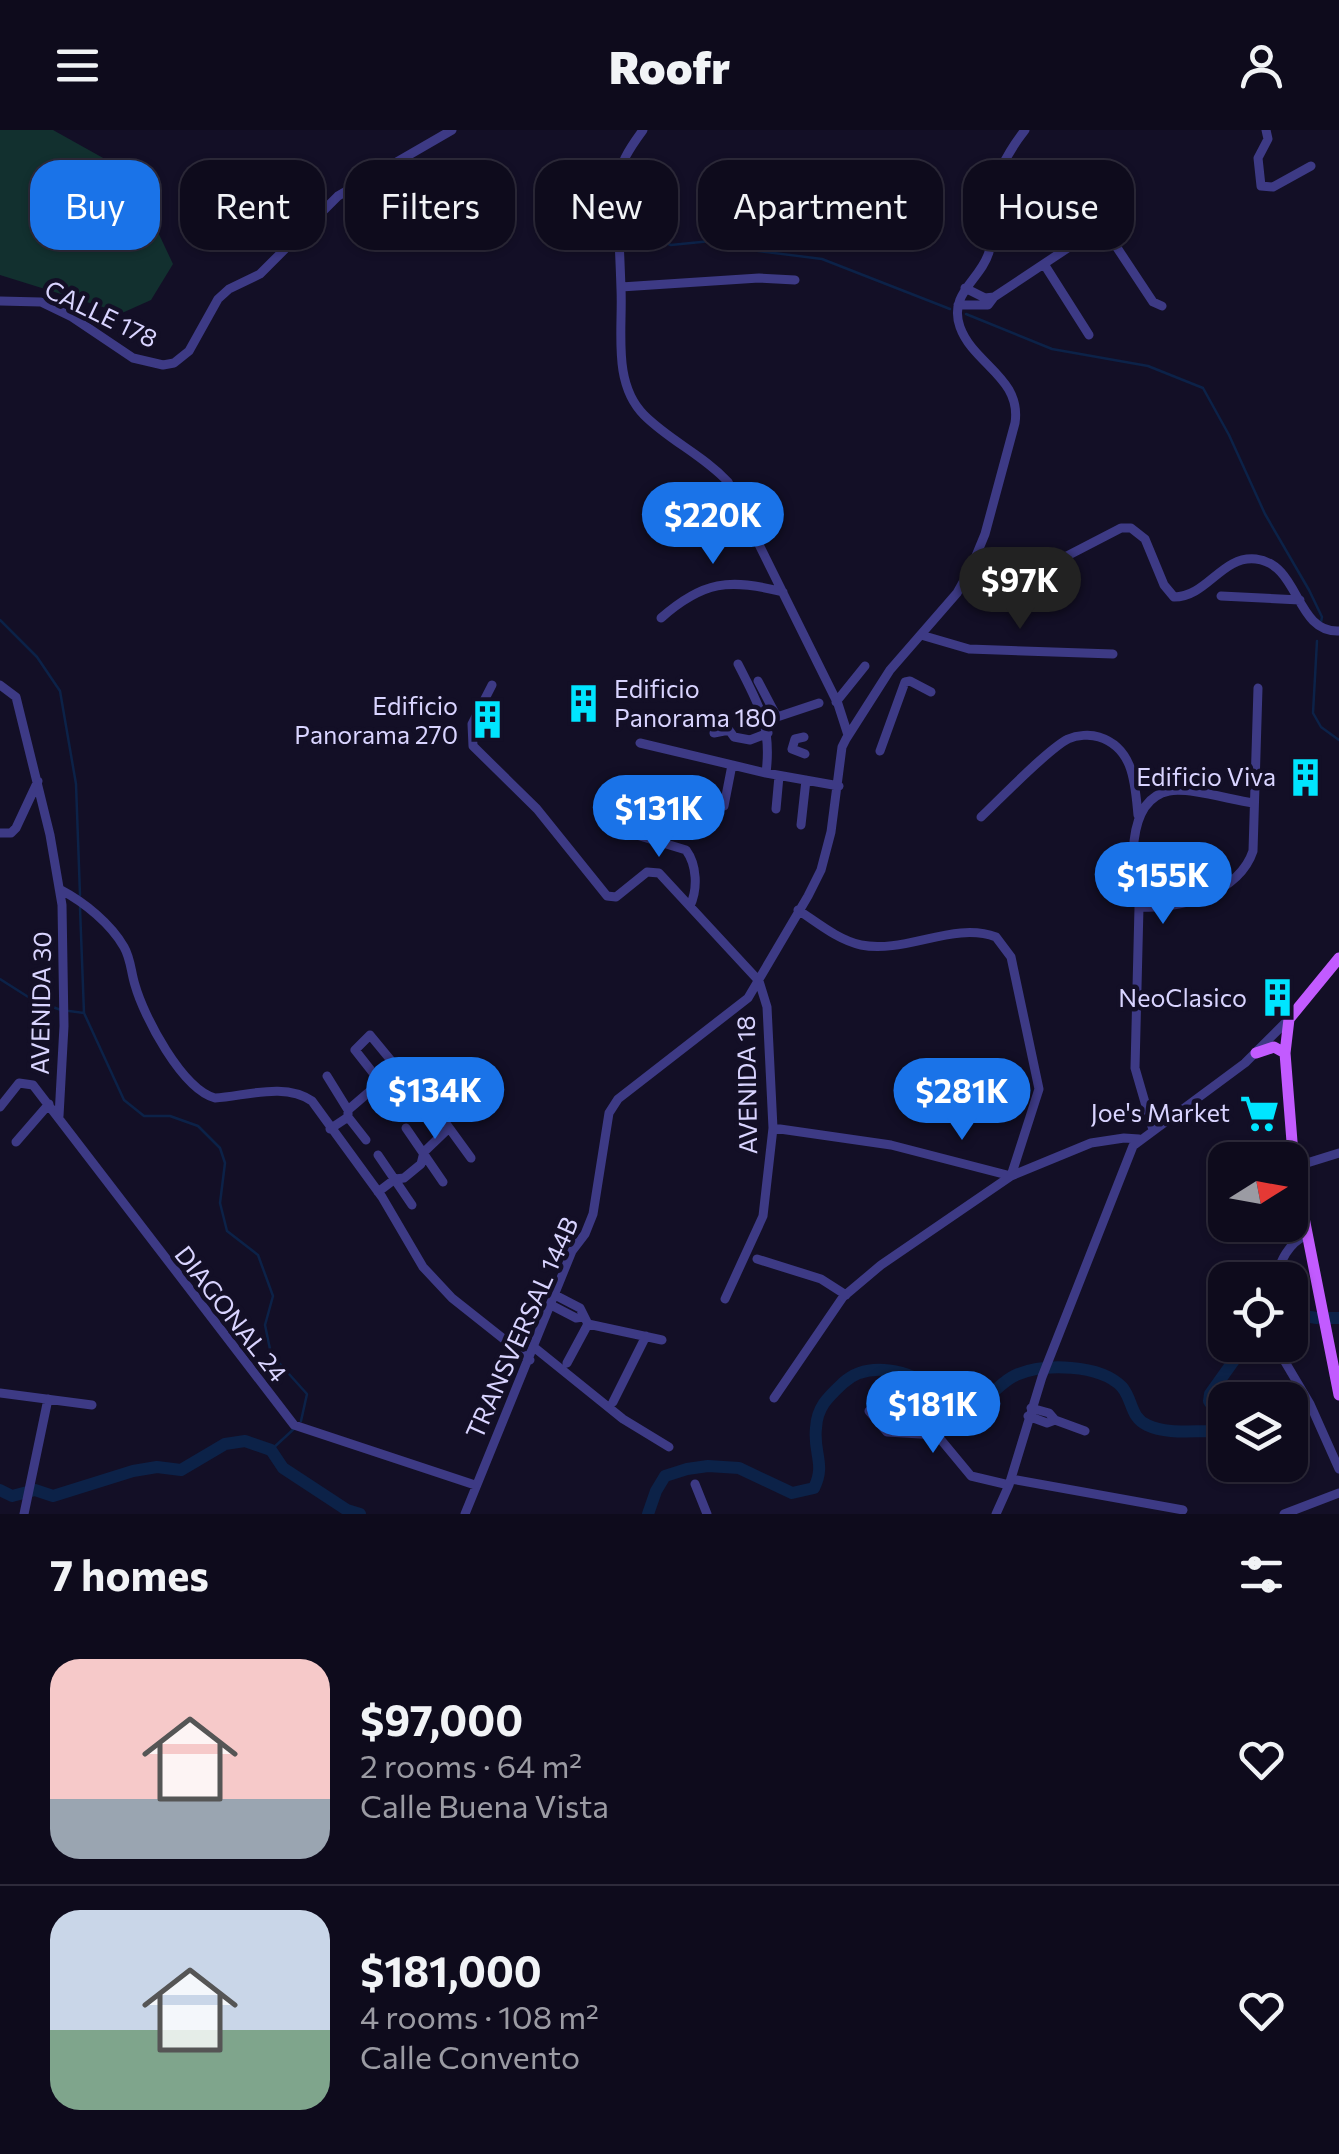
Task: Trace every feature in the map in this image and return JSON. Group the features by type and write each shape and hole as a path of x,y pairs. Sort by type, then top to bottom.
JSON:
{"main road":[{"path":"1292,1142 1285,1053 1289,1019 1339,958"},
{"path":"1256,1053 1274,1047 1285,1053"},
{"path":"1308,1241 1339,1394"}],"street":[{"name":"CALLE 178","path":"0,302 41,302 72,317 133,358 163,366 174,364 189,351 218,299 260,274 338,196 452,130"},
{"path":"643,130 630,146 618,174 621,350 634,403 669,437 711,463 728,482 836,702 848,735"},
{"path":"1024,130 1011,148 990,202 989,254 958,305 988,305 994,297 1066,250"},
{"path":"1266,130 1268,139 1258,158 1260,186 1273,187 1311,166"},
{"path":"1118,250 1148,295 1162,306"},
{"path":"1044,264 1089,335"},
{"path":"621,288 759,278 795,280"},
{"path":"965,288 985,298 994,297"},
{"name":"TRANSVERSAL 144B","path":"465,1514 572,1252 594,1214 609,1114 632,1086 740,1004 760,981 821,870 839,786 842,748 848,735 890,670 957,593 986,534 1015,423 1016,405 1010,388 962,334 958,305"},
{"path":"971,568 1012,560 1065,557 1121,528 1132,528 1145,539 1164,586 1174,597 1199,590 1240,560 1256,559 1282,572 1314,624 1323,630 1339,630"},
{"path":"661,618 691,593 708,588 738,582 783,592"},
{"path":"1221,596 1300,600"},
{"path":"922,635 969,649 1114,654"},
{"path":"738,664 776,716 819,702"},
{"path":"836,702 865,666"},
{"path":"880,751 905,682 932,692"},
{"name":"AVENIDA 30","path":"0,685 16,697 60,890 64,1026 59,1116"},
{"path":"492,685 472,724 473,746 537,809 606,896 616,897 650,871 659,873 760,981"},
{"path":"757,686 768,733 766,773"},
{"path":"1139,908 1187,903 1244,871 1253,851 1258,688"},
{"path":"714,733 729,730 734,737 745,740 768,733"},
{"path":"980,817 1064,742 1090,736 1110,742 1127,758 1138,815 1134,850 1139,908 1135,1068 1154,1130"},
{"path":"804,737 795,739 792,745 794,752 805,754"},
{"path":"640,743 839,786"},
{"path":"769,746 792,745"},
{"path":"724,806 732,765"},
{"path":"776,809 779,776"},
{"path":"801,825 806,780"},
{"path":"0,833 11,833 16,828 38,781"},
{"path":"1138,815 1155,797 1170,790 1253,803"},
{"path":"617,829 686,850 694,872 695,896 690,906"},
{"path":"60,890 91,910 124,946 144,1008 178,1069 206,1096 299,1093 318,1107 378,1192 423,1267 486,1327 530,1360"},
{"path":"798,910 858,944 889,946 985,933 1006,946 1025,1010 1039,1090 1011,1176"},
{"name":"AVENIDA 18","path":"725,1300 763,1216 772,1128 767,1007 760,981"},
{"path":"996,1514 1049,1359 1128,1156 1140,1139 1256,1053 1289,1019"},
{"path":"396,1110 356,1047 372,1035 408,1081"},
{"path":"330,1129 398,1068"},
{"path":"327,1076 366,1140"},
{"name":"DIAGONAL 24","path":"0,1107 19,1082 33,1085 294,1426 475,1486"},
{"path":"16,1142 49,1104"},
{"path":"431,1104 471,1158"},
{"path":"406,1128 443,1182"},
{"path":"378,1192 421,1164 424,1152 449,1128"},
{"path":"772,1128 891,1144 1011,1176"},
{"path":"774,1398 846,1296 881,1265 1011,1176 1077,1148 1111,1139 1140,1139"},
{"path":"1111,1139 1124,1146 1128,1156"},
{"path":"1308,1163 1339,1153"},
{"path":"378,1155 412,1206"},
{"path":"758,1259 822,1280 846,1296"},
{"path":"553,1300 580,1308 586,1320 662,1340"},
{"path":"566,1363 586,1320"},
{"path":"613,1402 646,1336"},
{"path":"1327,1344 1339,1336"},
{"path":"535,1348 623,1419 670,1447"},
{"path":"1285,1362 1310,1404 1339,1469"},
{"path":"1,1394 92,1405"},
{"path":"24,1514 48,1400"},
{"path":"868,1411 887,1432 937,1434 971,1476 1184,1510"},
{"path":"1030,1412 1049,1413 1054,1420 1085,1431"},
{"path":"694,1484 707,1514"},
{"path":"1284,1514 1339,1493"}],"green space":[{"path":"0,130 53,130 107,160 30,160 30,250 160,250 160,236 173,264 151,300 122,313 0,275"}],"waterway":[{"path":"678,244 711,241 822,259 950,309"},
{"path":"966,314 1052,349 1148,366 1203,388 1265,514 1309,590 1321,622"},
{"path":"0,620 37,657 60,691 76,784 80,895"},
{"path":"1317,641 1313,713 1321,727 1339,740"},
{"path":"80,908 84,1013 124,1100 144,1116 170,1116 198,1126 220,1148 225,1163 220,1203 227,1231 258,1255 273,1296 265,1325 271,1354 307,1394 301,1421"},
{"path":"0,979 33,1000 61,1010"},
{"path":"69,1011 84,1013"},
{"path":"1308,1317 1317,1318"},
{"path":"1330,1318 1339,1318"},
{"path":"1219,1382 1233,1362"},
{"path":"648,1514 665,1476 687,1469 739,1468 792,1493 814,1488 819,1472 816,1437 821,1408 853,1376 877,1370 901,1373 925,1383 961,1418 970,1417 1016,1375 1056,1367 1086,1370 1122,1387 1137,1418 1147,1425 1208,1432"},
{"path":"271,1450 296,1427"},
{"path":"0,1490 12,1496 35,1490 53,1496 133,1471 157,1467 181,1470 225,1444 245,1441 271,1450 283,1468 347,1510 360,1514"}],"place":[{"name":"Edificio Panorama 180","path":"584,703"},
{"name":"Edificio Panorama 270","path":"488,720"},
{"name":"Edificio Viva","path":"1306,777"},
{"name":"NeoClasico","path":"1277,998"},
{"name":"Joe's Market","path":"1260,1113"}]}
